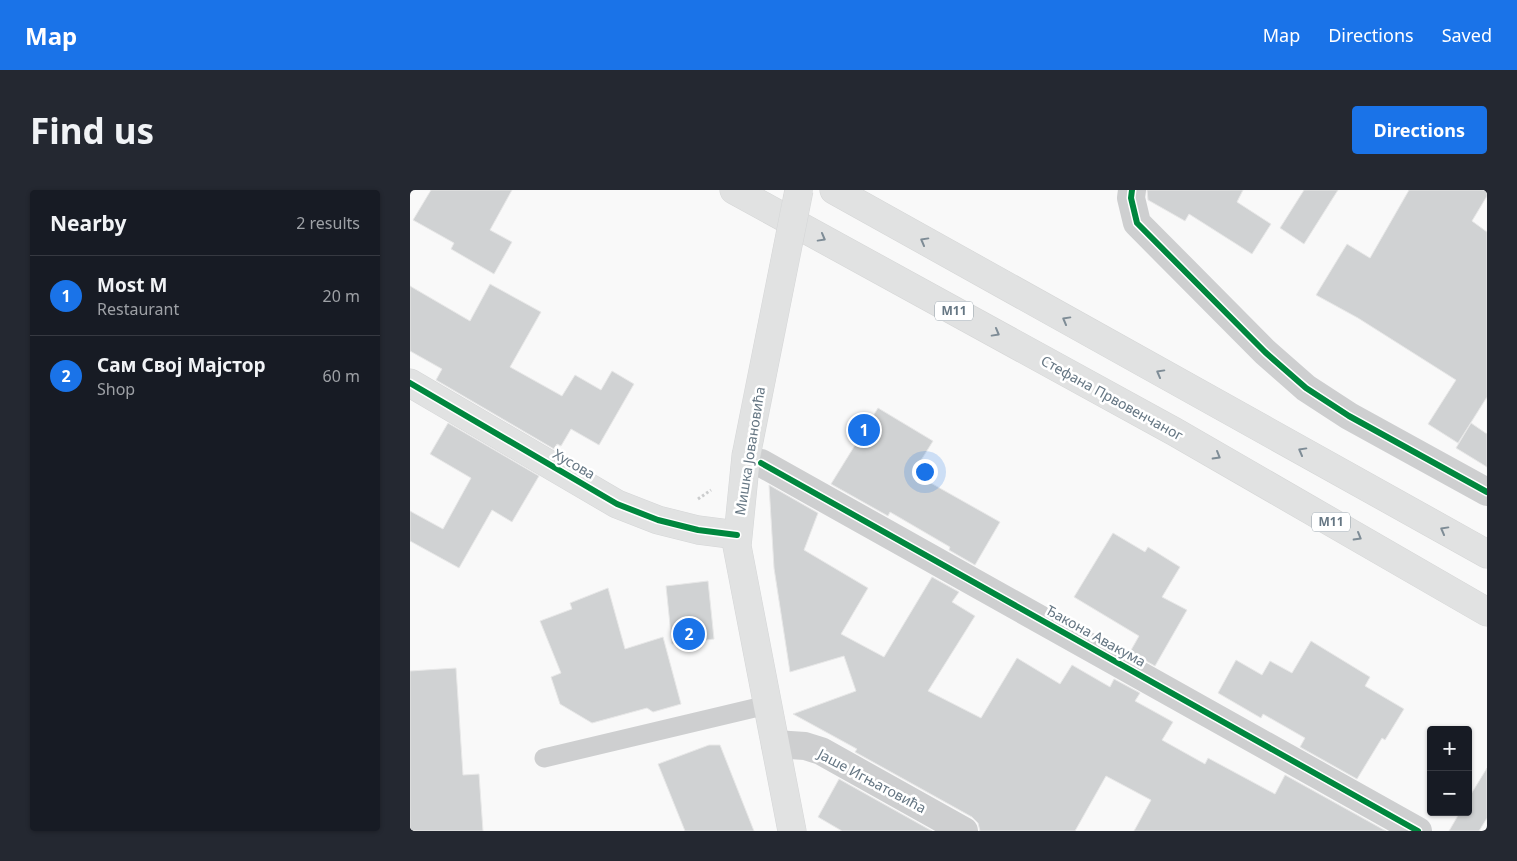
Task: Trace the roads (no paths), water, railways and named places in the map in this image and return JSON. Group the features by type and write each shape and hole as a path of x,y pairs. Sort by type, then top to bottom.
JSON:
{"main road":[{"name":"Стефана Првовенчаног","path":"734,190 1175,432 1487,612"},
{"name":"Мишка Јовановића","path":"792,831 739,560 737,535 754,460 799,190"},
{"path":"834,190 1487,554"},
{"name":"Хусова","path":"410,383 617,504 658,520 698,530 737,535"}],"street":[{"path":"1132,190 1131,198 1137,223 1265,352 1306,388 1349,416 1487,492"},
{"name":"Ђакона Авакума","path":"754,460 1418,831"},
{"name":"Јаше Игњатовића","path":"776,744 805,746 821,751 964,831"}],"lane":[{"path":"544,758 767,705"}],"place":[{"name":"Most M","path":"864,430"},
{"name":"Сам Свој Мајстор","path":"689,634"}]}
